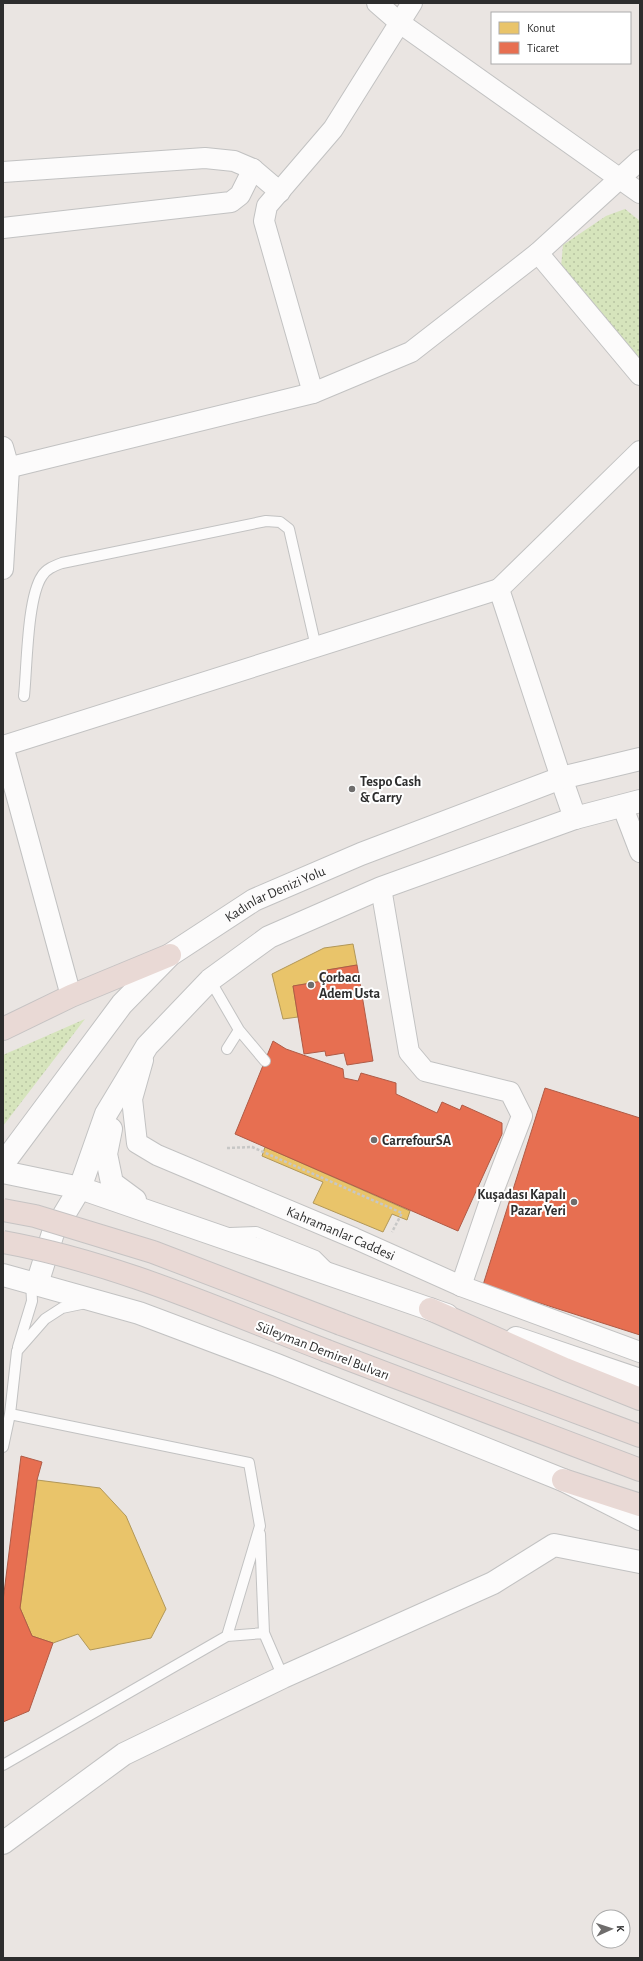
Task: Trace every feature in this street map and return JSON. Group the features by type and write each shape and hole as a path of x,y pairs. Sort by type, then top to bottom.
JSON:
{"highway":[{"path":"3,1028 71,996 170,955"},
{"path":"3,1210 35,1216 154,1252 640,1436"},
{"name":"Süleyman Demirel Bulvarı","path":"3,1242 34,1248 140,1278 640,1470"},
{"path":"430,1309 565,1370 640,1399"},
{"path":"563,1480 640,1505"}],"main road":[{"name":"Kadınlar Denizi Yolu","path":"3,1164 122,1004 170,955 254,900 361,854 561,778 640,759"},
{"path":"561,778 575,818"},
{"path":"34,1283 53,1233 80,1188 106,1114 147,1046 210,980 269,937 381,888 575,818 631,803"},
{"path":"116,1098 106,1154 112,1183 148,1211"},
{"path":"3,1172 80,1188 640,1380"},
{"path":"3,1275 139,1313 277,1365 563,1480 640,1519"},
{"path":"3,1843 124,1754 283,1677 493,1583 554,1545 640,1562"}],"street":[{"path":"377,3 400,23 640,193"},
{"path":"312,394 264,221 267,206 333,129 412,3"},
{"path":"3,172 205,158 234,161 253,169 280,192"},
{"path":"6,468 312,394 411,352 538,253 621,179 640,160"},
{"path":"3,228 232,202 240,195 253,169"},
{"path":"538,253 640,375"},
{"path":"3,447 6,468 3,569"},
{"path":"71,996 3,746 499,589 640,451"},
{"path":"499,589 561,778"},
{"path":"631,803 640,852"},
{"path":"381,888 409,1052 425,1072 510,1092 522,1116 494,1189 461,1286"},
{"name":"Kahramanlar Caddesi","path":"147,1046 132,1099 137,1143 157,1155 354,1238 461,1286 640,1352"}],"lane":[{"path":"24,696 33,600 38,584 48,570 62,562 266,521 280,522 289,529 316,647"},
{"path":"210,980 239,1030 265,1061"},
{"path":"228,1049 239,1030"},
{"path":"3,1447 10,1414 17,1351 32,1302 34,1283"},
{"path":"17,1351 45,1319 62,1308 96,1301 139,1313"},
{"path":"10,1414 249,1463 260,1526 264,1633 283,1677"},
{"path":"227,1636 260,1526"},
{"path":"3,1765 227,1636 264,1633"}],"path":[{"path":"227,1148 252,1147 402,1213 391,1234"}],"green space":[{"path":"625,209 640,221 640,359 561,267 563,245 606,216"},
{"path":"85,1019 3,1126 3,1055"}],"building: Konut":[{"path":"353,944 357,965 327,970 329,980 293,986 298,1017 283,1019 272,974 324,948"},
{"path":"265,1147 410,1211 407,1220 392,1214 383,1232 313,1203 323,1182 262,1156"},
{"path":"37,1480 100,1488 126,1516 166,1609 151,1638 90,1650 78,1634 53,1643 32,1636 20,1608"}],"building: Ticaret":[{"path":"357,965 373,1061 347,1065 344,1053 326,1056 325,1051 304,1054 293,986 329,980 327,970"},
{"name":"CarrefourSA","path":"273,1041 286,1049 343,1069 344,1078 358,1081 361,1073 396,1083 396,1094 437,1113 442,1102 460,1110 462,1105 502,1123 502,1134 458,1231 235,1134"},
{"name":"Kuşadası Kapalı Pazar Yeri","path":"545,1088 640,1118 640,1335 483,1285"},
{"path":"21,1456 42,1462 37,1480 20,1608 32,1636 53,1643 29,1711 3,1722 3,1601"}],"place":[{"name":"Tespo Cash & Carry","path":"352,789"},
{"name":"Çorbacı Adem Usta","path":"311,985"},
{"name":"CarrefourSA","path":"374,1140"},
{"name":"Kuşadası Kapalı Pazar Yeri","path":"574,1202"}]}
